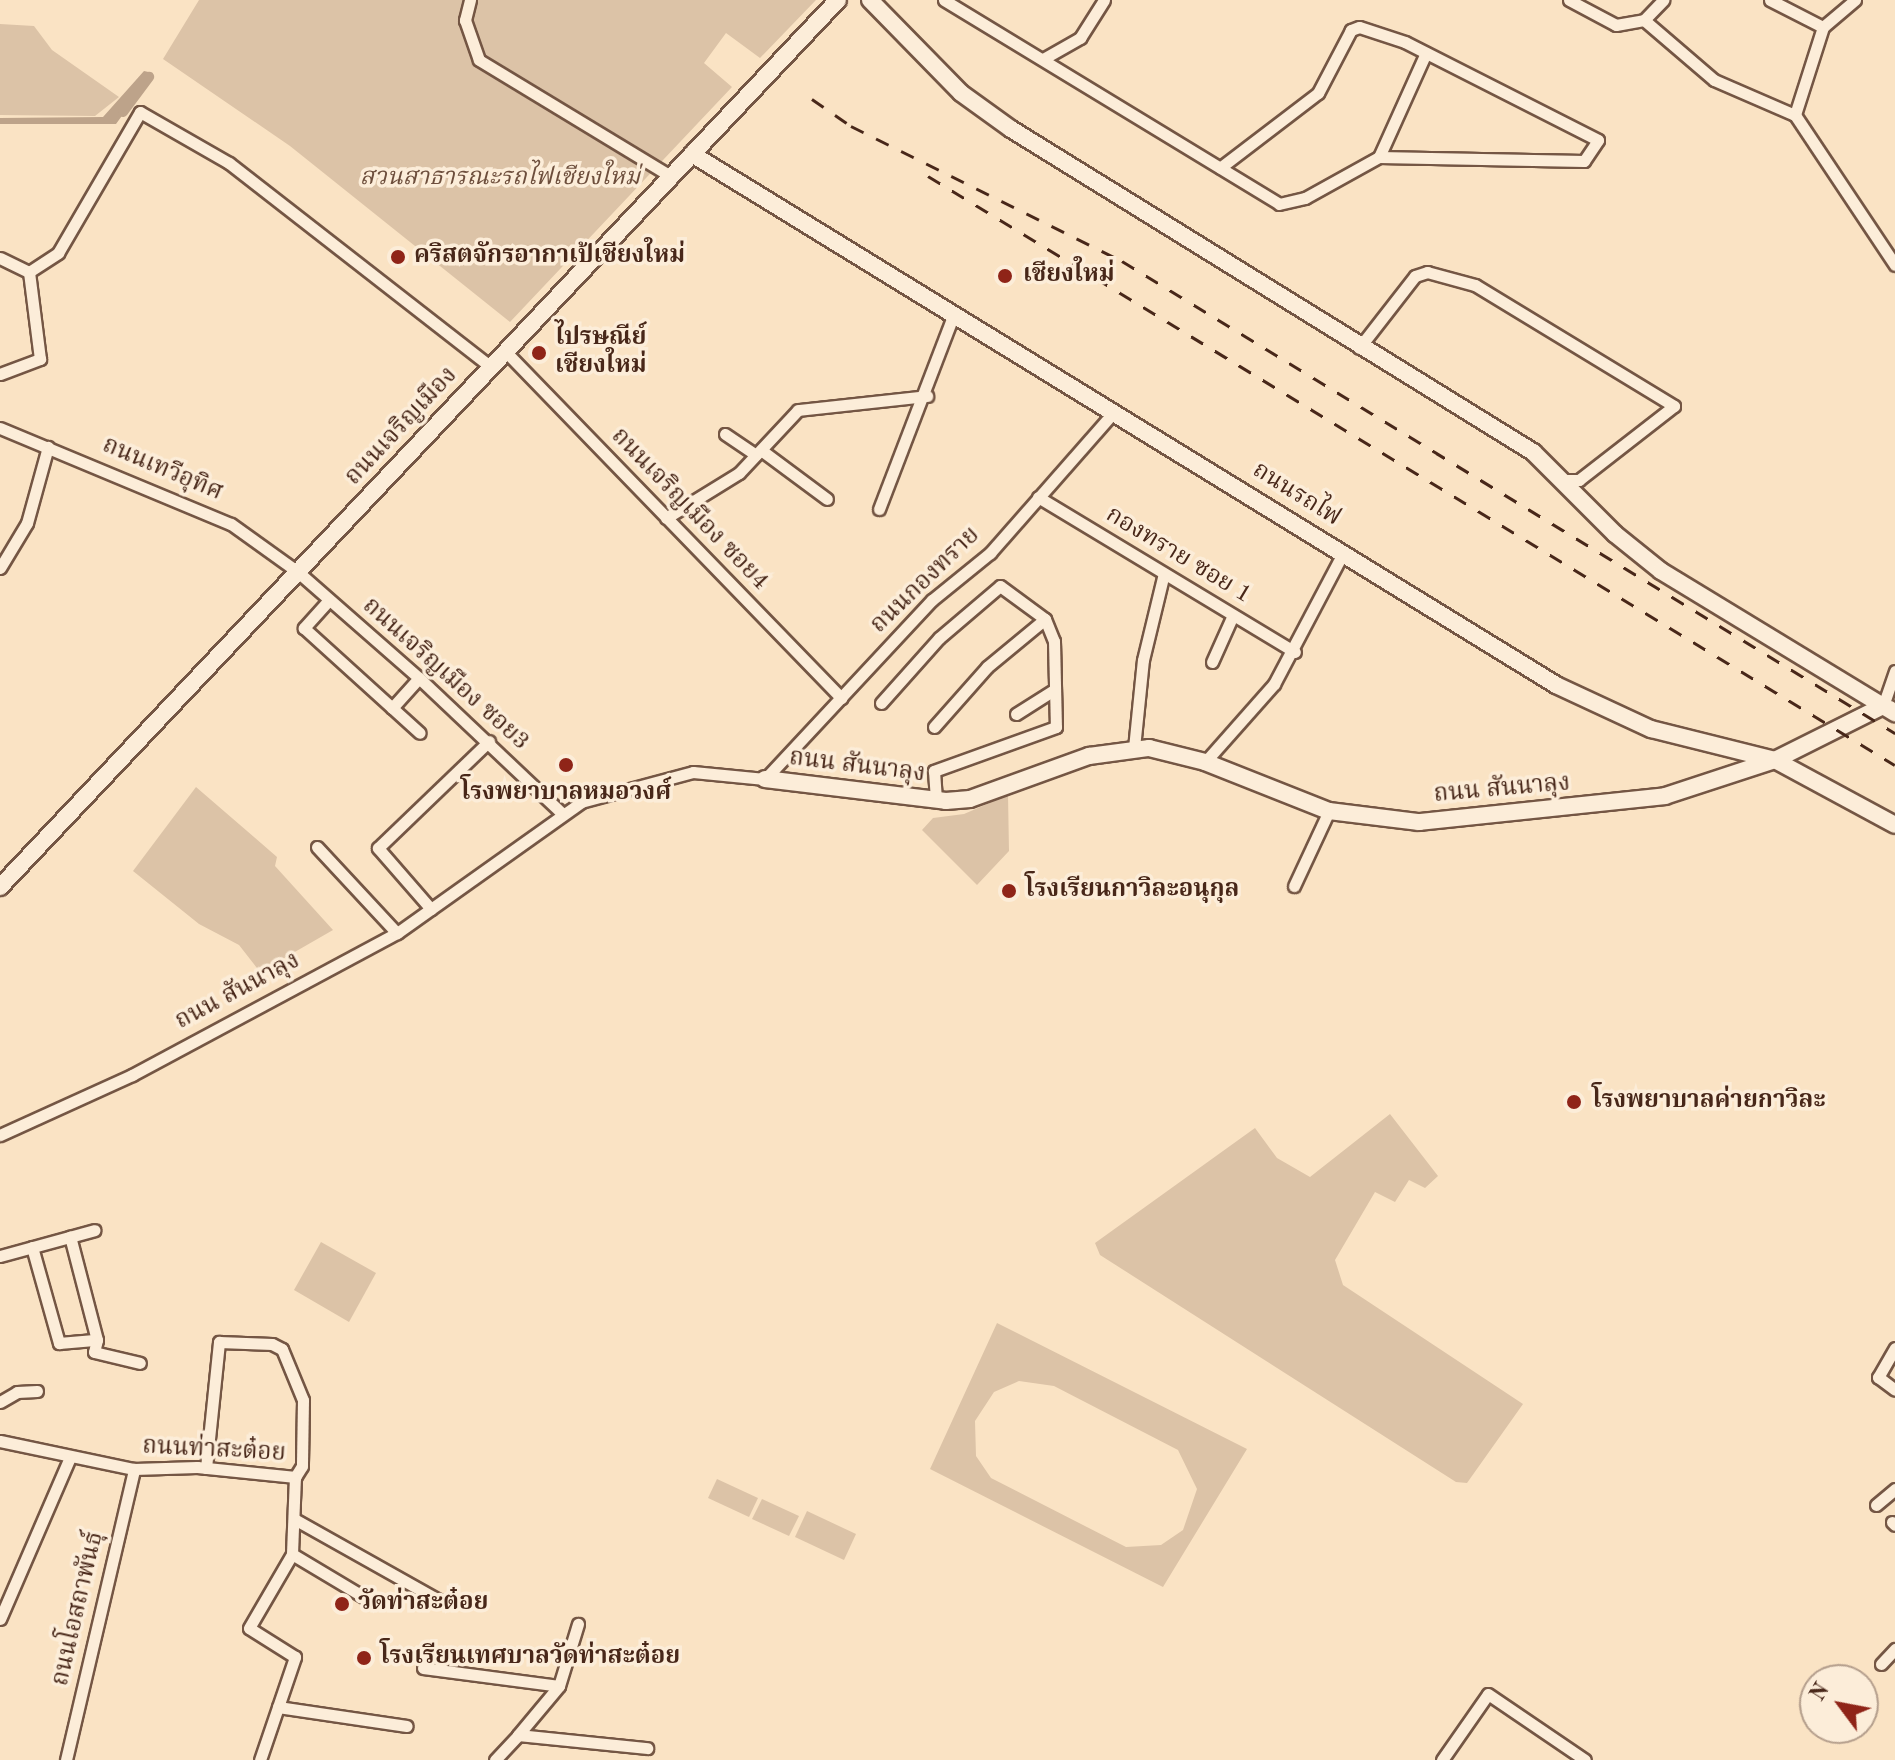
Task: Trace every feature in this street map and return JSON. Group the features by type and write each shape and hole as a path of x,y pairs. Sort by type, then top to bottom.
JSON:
{"street":[{"path":"470,0 468,40 479,60 672,177"},
{"name":"ถนนเจริญเมือง","path":"0,887 840,0"},
{"path":"870,0 961,93 1011,129 1359,348 1524,446 1565,480 1615,534 1661,571 1891,708 1895,671"},
{"path":"944,0 1279,204 1289,203 1379,157 1584,161 1593,154 1598,140 1426,53 1359,27 1351,30 1318,93 1220,168"},
{"path":"1043,59 1080,38 1104,0"},
{"path":"1569,0 1616,25 1644,20 1663,0"},
{"path":"1770,0 1823,27"},
{"path":"1795,115 1823,27 1855,0"},
{"path":"1644,20 1714,80 1795,115 1895,265"},
{"path":"1379,157 1426,53"},
{"path":"29,272 58,253 140,112 229,163 491,367"},
{"name":"ถนนรถไฟ","path":"692,154 1608,714 1775,760 1895,825"},
{"path":"0,258 29,272"},
{"path":"0,374 40,359 29,272"},
{"path":"1359,348 1415,276 1427,272 1475,285 1674,406 1579,480 1565,480"},
{"path":"879,509 927,396 954,314"},
{"name":"ถนนเจริญเมือง ซอย4","path":"506,352 841,698"},
{"path":"666,518 718,488 759,452 785,421 812,405 875,407 927,396"},
{"name":"ถนนกองทราย","path":"765,779 1038,497 1114,412"},
{"name":"ถนนเทวีอุทิศ","path":"1,430 231,524 298,572"},
{"path":"725,434 759,452 827,499"},
{"path":"0,568 27,523 48,447"},
{"name":"กองทราย ซอย 1","path":"1038,497 1295,652"},
{"path":"1205,762 1245,720 1295,652 1343,553"},
{"name":"ถนนเจริญเมือง ซอย3","path":"298,572 489,741 562,813"},
{"path":"1134,748 1143,660 1164,573"},
{"path":"881,703 939,638 1000,586 1045,619 1054,641 1056,727 934,771 936,801"},
{"path":"329,600 304,628 420,733"},
{"path":"1212,662 1233,615"},
{"path":"934,727 987,667 1045,619"},
{"path":"392,708 419,678"},
{"path":"1016,714 1054,690"},
{"name":"ถนน สันนาลุง","path":"0,1135 132,1075 397,933 562,813 599,795 693,772 936,801 970,799 1052,766 1134,748 1205,762 1329,811 1419,822 1623,803 1775,760 1891,708"},
{"path":"431,909 378,848 489,741"},
{"path":"1294,886 1329,811"},
{"path":"317,847 397,933"},
{"path":"0,1256 95,1230"},
{"path":"70,1236 97,1340 94,1352 140,1363"},
{"path":"32,1247 59,1343 97,1340"},
{"path":"206,1468 219,1342 272,1344 282,1349 303,1400 302,1466 295,1477"},
{"path":"1895,1348 1878,1377 1895,1390"},
{"path":"0,1402 17,1392 37,1391"},
{"name":"ถนนท่าสะต๋อย","path":"0,1441 134,1469 206,1468 295,1477 296,1520 292,1554 249,1628 295,1657 260,1760"},
{"path":"0,1619 70,1457"},
{"name":"ถนนโอสถาพันธุ์","path":"66,1760 134,1469"},
{"path":"1876,1505 1895,1489"},
{"path":"296,1520 442,1602"},
{"path":"292,1554 374,1603"},
{"path":"495,1760 559,1686 578,1624"},
{"path":"1881,1664 1895,1649"},
{"path":"423,1668 559,1686"},
{"path":"1442,1760 1488,1694 1585,1760"},
{"path":"278,1707 407,1726"},
{"path":"518,1735 647,1748"}],"green space":[{"name":"สวนสาธารณะรถไฟเชียงใหม่","path":"199,0 816,0 760,58 726,33 704,63 732,87 510,322 290,146 163,59"},
{"path":"0,24 34,26 52,50 119,97 95,116 0,115"},
{"path":"196,787 277,857 275,866 333,930 260,972 239,945 199,924 133,871"},
{"path":"1008,795 1009,851 977,885 922,830 933,818 964,814"},
{"path":"1390,1114 1438,1176 1425,1188 1409,1180 1395,1202 1375,1192 1335,1260 1343,1285 1523,1404 1467,1483 1456,1482 1100,1255 1095,1243 1255,1128 1277,1158 1310,1177"},
{"path":"321,1242 376,1273 349,1322 294,1290"},
{"path":"997,1323 1247,1449 1163,1587 930,1469","holes":["1019,1381 1054,1386 1178,1450 1197,1489 1183,1530 1161,1545 1126,1547 991,1478 976,1456 975,1421 994,1392"]},
{"path":"717,1479 758,1498 749,1517 708,1498"},
{"path":"762,1499 799,1516 789,1536 752,1519"},
{"path":"807,1511 856,1534 844,1560 795,1537"}],"shaded area":[{"path":"144,71 153,73 116,124 0,124 0,118 103,117"}],"waterway":[{"path":"123,112 149,77"}],"railway":[{"path":"812,99 851,126 1122,261 1895,733"},
{"path":"928,176 1895,765"}],"place":[{"name":"คริสตจักรอากาเป้เชียงใหม่","path":"398,257"},
{"name":"เชียงใหม่","path":"1005,276"},
{"name":"ไปรษณีย์ เชียงใหม่","path":"539,353"},
{"name":"โรงพยาบาลหมอวงศ์","path":"566,765"},
{"name":"โรงเรียนกาวิละอนุกุล","path":"1009,891"},
{"name":"โรงพยาบาลค่ายกาวิละ","path":"1574,1102"},
{"name":"วัดท่าสะต๋อย","path":"342,1604"},
{"name":"โรงเรียนเทศบาลวัดท่าสะต๋อย","path":"364,1658"}]}
